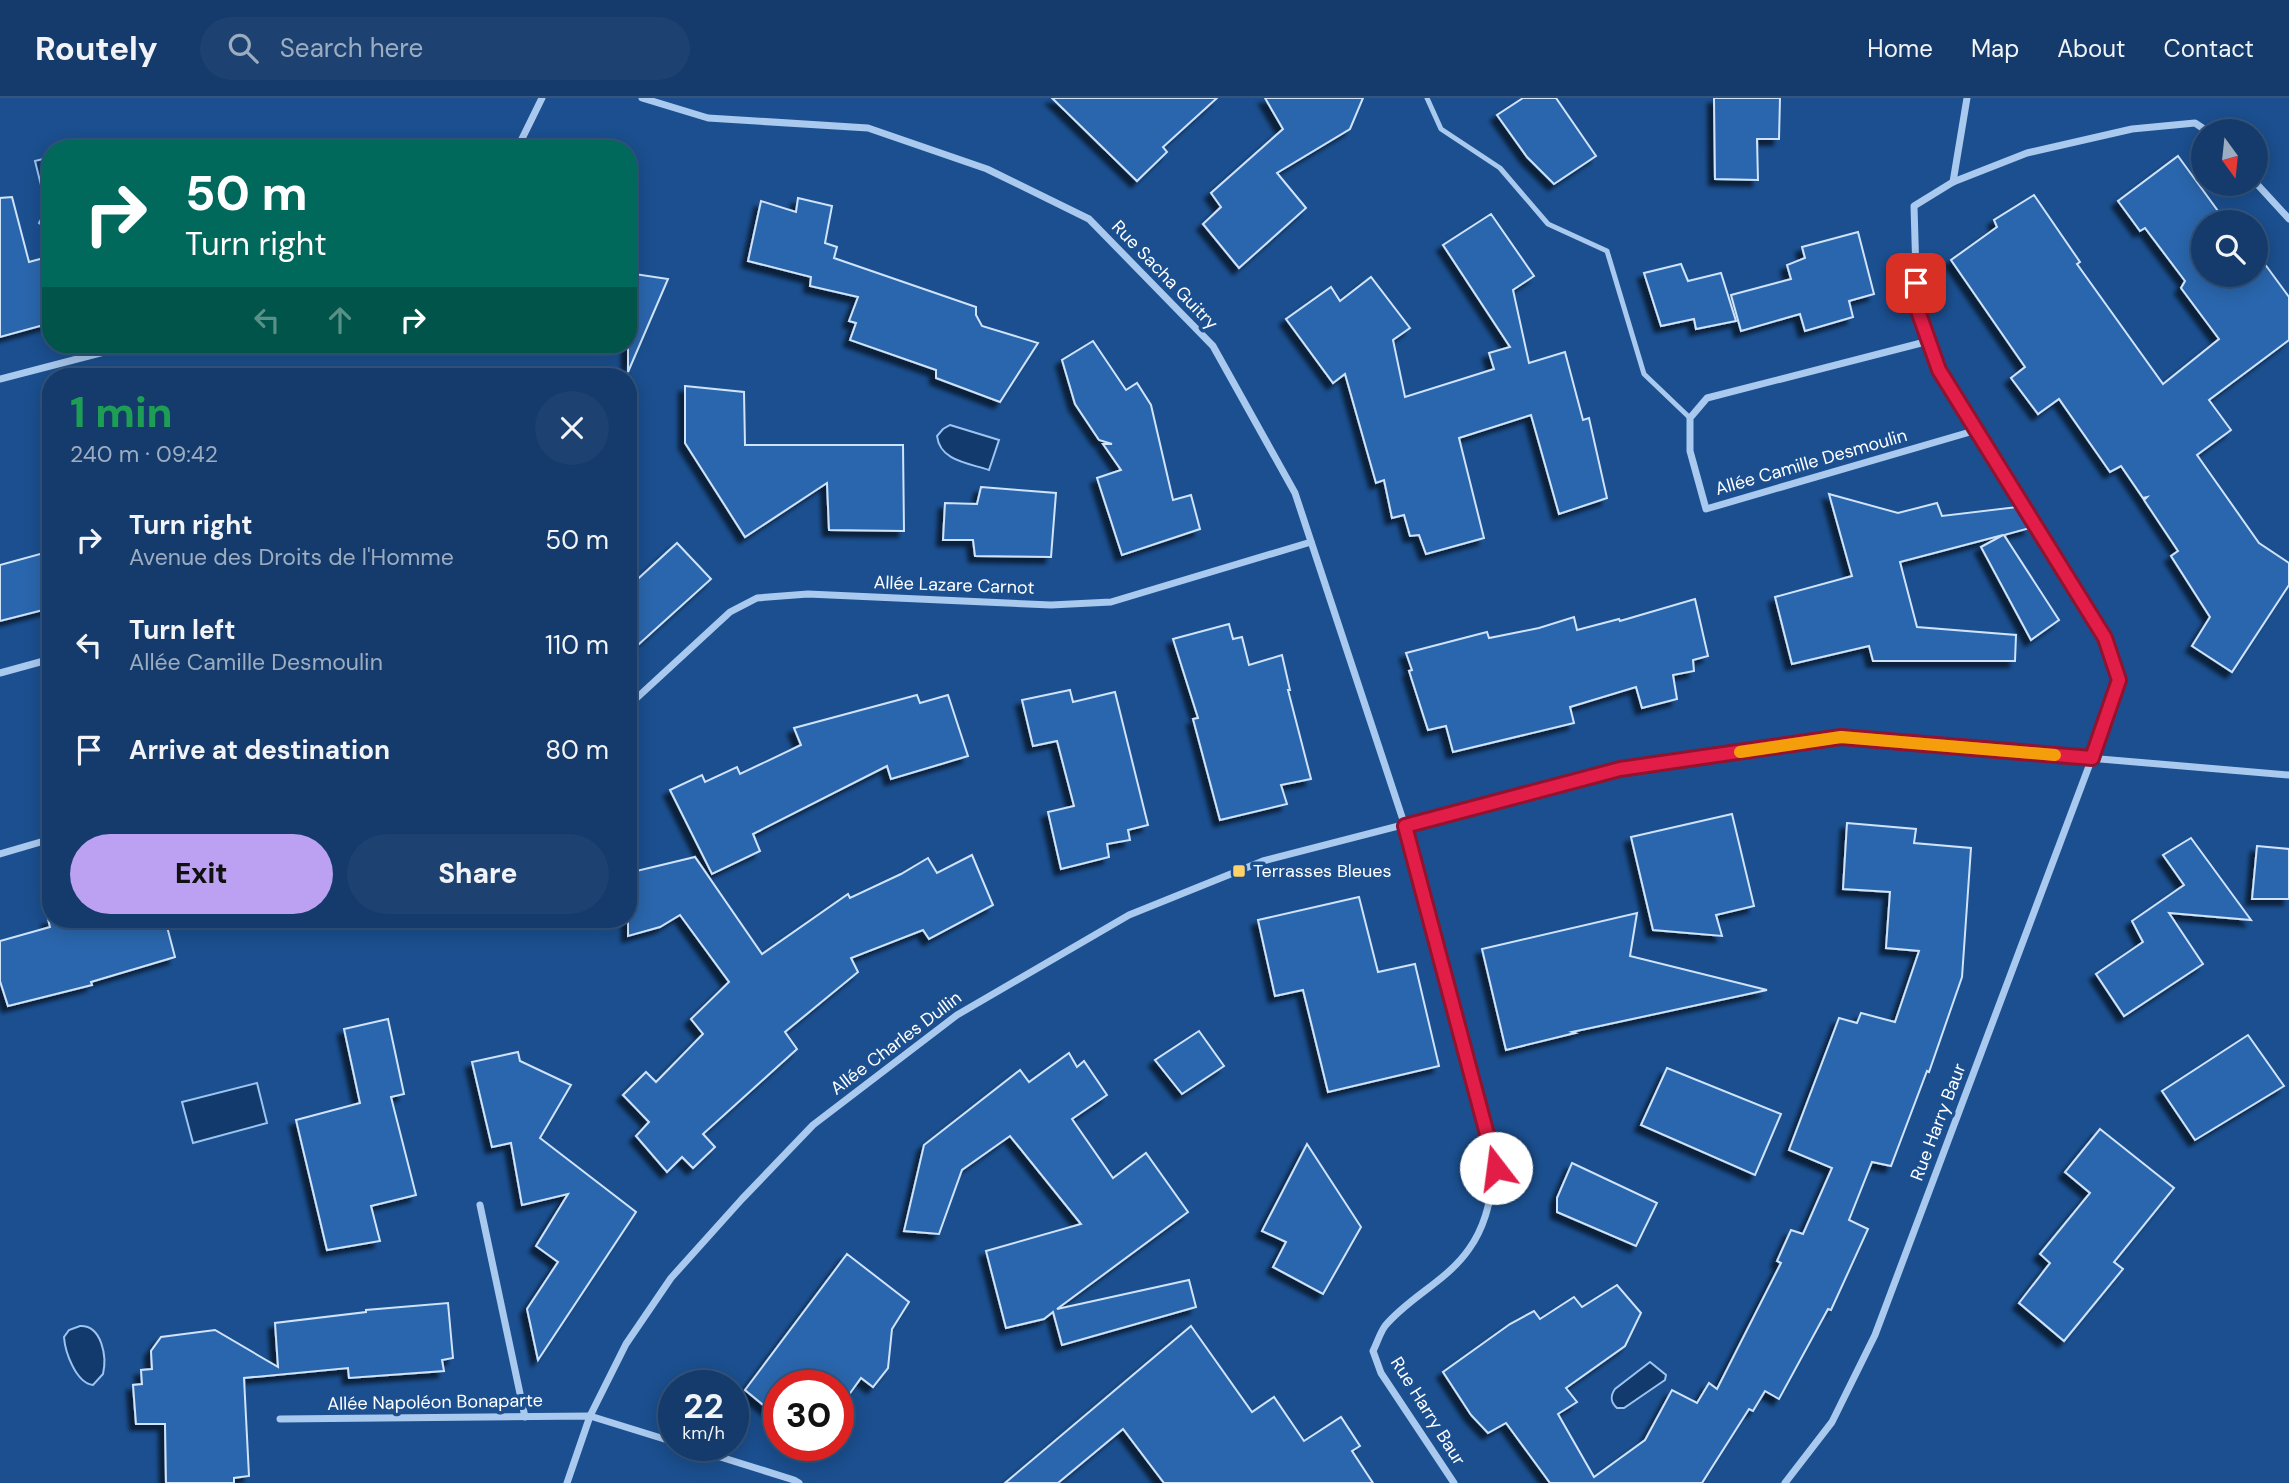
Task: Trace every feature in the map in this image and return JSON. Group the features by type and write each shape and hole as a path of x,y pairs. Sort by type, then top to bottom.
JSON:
{"street":[{"path":"521,140 542,98"},
{"name":"Rue Sacha Guitry","path":"642,98 708,118 868,128 987,169 1089,219 1213,346 1295,493 1405,826"},
{"path":"1953,182 1967,98"},
{"path":"2092,758 2119,680 2105,638 1939,370 1917,308 1914,206 1953,182 2027,153 2132,130 2191,123"},
{"path":"2268,196 2289,219"},
{"path":"1690,418 1707,398 1929,341"},
{"path":"42,368 96,354"},
{"path":"0,379 42,368"},
{"name":"Allée Camille Desmoulin","path":"1690,418 1690,451 1706,509 1977,430"},
{"name":"Allée Lazare Carnot","path":"637,698 730,612 757,598 808,594 1051,605 1111,602 1311,542"},
{"path":"0,673 42,661"},
{"name":"Allée Charles Dullin","path":"568,1483 590,1416 626,1344 671,1278 813,1125 957,1015 1129,915 1263,861 1620,769 1841,737 2289,775"},
{"name":"Rue Harry Baur","path":"1785,1483 1832,1422 1874,1335 2092,758"},
{"name":"Rue Harry Baur","path":"1405,826 1496,1168 1485,1221 1468,1251 1384,1328 1374,1351 1381,1373 1454,1483"},
{"path":"0,854 42,842"},
{"path":"480,1205 525,1417"},
{"name":"Allée Napoléon Bonaparte","path":"280,1419 590,1416 658,1437"},
{"path":"733,1461 799,1483"}],"lane":[{"path":"1427,98 1441,129 1500,168 1549,225 1607,251 1644,374 1690,418"}],"water":[{"path":"42,159 42,189 35,161"},
{"path":"950,425 999,440 989,470 956,460 943,451 937,436"},
{"path":"257,1083 267,1123 193,1143 182,1102"},
{"path":"80,1326 87,1327 98,1336 103,1351 103,1374 93,1385 81,1379 77,1373 65,1343 64,1337 69,1330"},
{"path":"1650,1362 1666,1375 1665,1380 1624,1408 1617,1408 1612,1399 1615,1389"}],"building":[{"path":"1052,98 1217,98 1163,147 1167,152 1137,181"},
{"path":"1265,98 1363,98 1350,129 1277,173 1306,208 1239,268 1203,224 1221,207 1211,193 1283,129"},
{"path":"1523,98 1556,98 1596,156 1554,184 1527,157 1497,115"},
{"path":"1714,98 1780,98 1779,139 1757,139 1758,180 1715,179"},
{"path":"2178,156 2191,174 2191,196 2207,196 2217,210 2191,210 2191,287 2268,287 2268,268 2289,297 2289,340 2209,400 2231,430 2197,455 2259,543 2289,563 2289,585 2232,672 2192,646 2210,617 2171,556 2178,551 2144,500 2147,497 2143,498 2121,466 2110,472 2059,399 2038,414 2011,378 2025,367 1951,260 1997,227 1994,220 2034,195 2080,262 2077,264 2163,384 2219,339 2181,288 2185,281 2145,228 2140,231 2118,201"},
{"path":"12,197 29,262 42,258 42,325 0,337 0,198"},
{"path":"798,198 832,206 825,243 837,247 834,258 976,307 976,315 982,326 1038,343 1000,402 936,378 936,370 850,340 856,323 849,321 858,297 810,286 811,277 748,261 761,201 796,212"},
{"path":"1491,214 1534,276 1513,290 1529,363 1565,352 1583,420 1589,418 1607,498 1559,514 1531,415 1459,438 1484,538 1426,554 1419,535 1410,536 1404,515 1392,518 1384,480 1376,483 1345,374 1333,383 1286,319 1331,287 1340,301 1371,277 1410,328 1393,340 1405,397 1494,369 1489,353 1510,347 1443,245"},
{"path":"1858,232 1874,294 1849,301 1853,317 1805,331 1800,314 1741,331 1731,295 1791,279 1787,265 1805,258 1802,247"},
{"path":"1681,264 1688,281 1721,273 1736,321 1696,329 1694,319 1661,326 1644,273"},
{"path":"637,274 668,279 637,351"},
{"path":"1093,341 1126,390 1137,383 1151,405 1173,500 1191,495 1200,529 1122,555 1097,478 1121,470 1103,444 1112,444 1099,440 1075,404 1062,360"},
{"path":"628,354 636,354 630,368"},
{"path":"685,386 744,392 745,445 903,445 904,531 829,530 827,483 745,537 685,443"},
{"path":"981,487 1056,493 1051,557 975,556 973,540 943,540 945,503 977,504"},
{"path":"1829,494 1898,513 1937,503 1942,516 2017,507 2030,528 2004,535 2059,620 2031,640 1981,547 2003,535 1900,562 1917,627 2016,635 2015,661 1873,661 1869,646 1792,664 1775,597 1852,576"},
{"path":"677,543 711,579 637,646 637,580"},
{"path":"42,553 42,610 0,621 0,565"},
{"path":"1695,599 1708,656 1693,660 1694,671 1673,675 1677,699 1642,708 1636,687 1570,707 1574,723 1453,752 1446,726 1428,730 1406,653 1487,632 1489,638 1539,628 1574,617 1577,630 1619,619 1620,621"},
{"path":"1229,624 1233,639 1242,637 1249,665 1282,655 1288,690 1311,779 1281,785 1287,804 1220,820 1193,719 1198,718 1173,639"},
{"path":"1070,690 1073,702 1115,692 1148,825 1128,830 1130,840 1107,844 1109,857 1061,869 1048,812 1074,806 1057,741 1033,746 1022,700"},
{"path":"917,695 920,703 948,695 968,756 891,779 887,766 753,834 760,851 712,874 670,790 702,775 705,782 737,767 740,774 801,745 794,728"},
{"path":"1732,814 1754,906 1716,915 1722,936 1653,930 1631,837"},
{"path":"1847,823 1916,829 1914,843 1971,848 1962,977 1929,1072 1927,1071 1891,1166 1872,1162 1849,1220 1868,1229 1831,1310 1828,1309 1779,1399 1765,1391 1753,1411 1749,1409 1702,1483 1550,1483 1506,1423 1488,1433 1471,1415 1443,1372 1510,1324 1534,1311 1540,1319 1574,1297 1582,1307 1617,1285 1641,1313 1625,1346 1566,1388 1577,1402 1558,1414 1594,1477 1645,1440 1672,1390 1697,1403 1709,1383 1717,1389 1781,1263 1777,1261 1791,1230 1803,1234 1832,1168 1789,1150 1839,1018 1857,1023 1861,1013 1895,1022 1919,951 1886,948 1890,892 1843,889"},
{"path":"2191,838 2251,920 2169,913 2203,964 2124,1016 2096,974 2143,942 2132,921 2184,885 2163,855"},
{"path":"2257,846 2289,849 2289,899 2252,899"},
{"path":"972,855 993,905 929,939 923,930 851,958 858,972 785,1032 797,1049 703,1134 715,1147 693,1168 682,1157 667,1172 636,1136 649,1122 623,1095 646,1072 656,1082 703,1034 691,1019 729,982 680,915 660,927 628,936 628,928 637,928 637,871 695,857 762,954 848,894 850,898 928,858 937,873"},
{"path":"1359,897 1378,972 1415,964 1439,1066 1328,1092 1303,990 1275,996 1258,920"},
{"path":"1637,913 1630,956 1767,990 1572,1032 1575,1033 1506,1050 1482,949"},
{"path":"46,928 167,928 175,957 91,982 92,985 8,1006 0,981 0,941"},
{"path":"388,1019 404,1094 391,1097 416,1195 371,1206 380,1241 327,1250 296,1120 360,1103 344,1029"},
{"path":"1199,1031 1224,1066 1182,1094 1155,1060"},
{"path":"2248,1035 2284,1086 2195,1140 2162,1091"},
{"path":"518,1052 520,1061 571,1085 540,1138 636,1212 538,1360 527,1309 558,1262 536,1246 568,1194 522,1205 511,1143 492,1147 472,1062"},
{"path":"1069,1053 1077,1067 1084,1061 1107,1095 1072,1119 1113,1178 1146,1153 1188,1212 1057,1309 1189,1280 1196,1307 1062,1345 1053,1312 1044,1319 1006,1328 986,1251 1081,1224 1010,1136 962,1170 939,1234 904,1231 924,1145 1020,1070 1029,1082"},
{"path":"1667,1068 1781,1114 1755,1175 1641,1125"},
{"path":"2100,1129 2174,1188 2114,1262 2123,1269 2064,1341 2019,1303 2050,1263 2040,1254 2090,1193 2065,1172"},
{"path":"1307,1144 1361,1227 1323,1294 1273,1267 1286,1242 1262,1231"},
{"path":"1572,1163 1657,1203 1636,1246 1557,1212 1557,1198"},
{"path":"847,1254 909,1302 892,1329 888,1368 873,1387 861,1378 854,1388 854,1370 763,1370 763,1405 749,1393 749,1385"},
{"path":"448,1303 453,1358 442,1360 444,1371 349,1378 348,1368 244,1378 249,1476 234,1478 234,1483 166,1483 165,1424 136,1424 133,1385 142,1384 141,1370 152,1369 151,1351 161,1337 215,1330 278,1367 275,1323 366,1310"},
{"path":"1191,1326 1252,1412 1274,1397 1304,1441 1341,1417 1360,1446 1352,1451 1373,1483 1164,1483 1123,1429 1058,1483 1005,1483"}],"slow traffic":[{"path":"1740,752 1841,737 2055,755"}],"place":[{"name":"Terrasses Bleues","path":"1239,871"}],"route":[{"path":"1496,1168 1405,826 1620,769 1841,737 2092,758 2119,680 2105,638 1939,370 1917,308 1916,283"}]}
